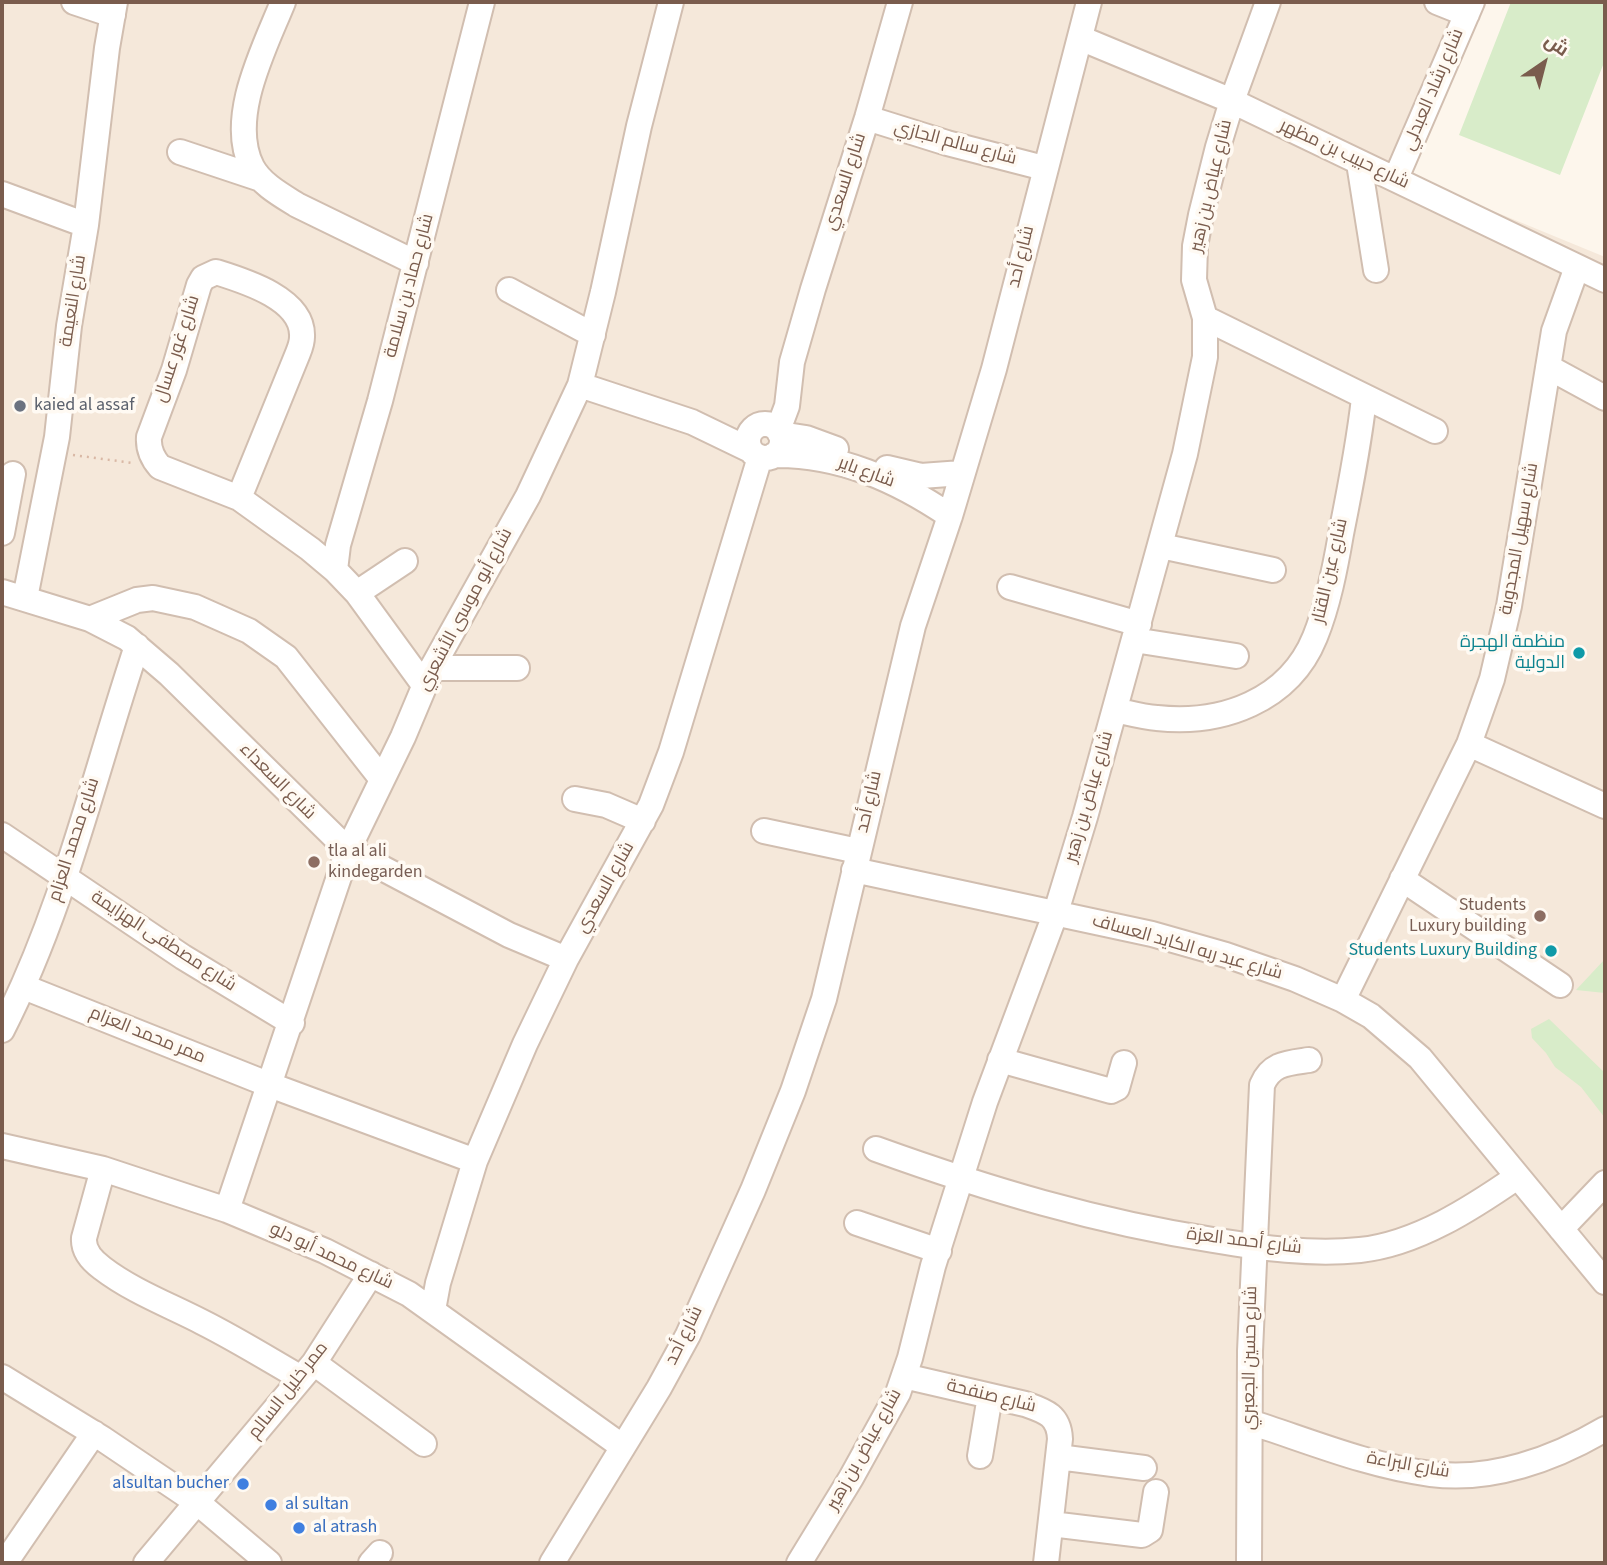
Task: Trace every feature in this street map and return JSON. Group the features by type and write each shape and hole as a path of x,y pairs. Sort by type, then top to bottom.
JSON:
{"street":[{"path":"74,2 114,8"},
{"path":"283,2 255,71 248,97 244,131 246,149 253,168 279,194 297,205 416,263"},
{"name":"شارع حماد بن سلامة","path":"335,570 346,513 380,401 482,2"},
{"name":"شارع أبو موسى الأشعري","path":"227,1210 348,850 403,737 428,676 528,496 580,385 639,126 671,2"},
{"name":"شارع السعدي","path":"433,1310 438,1283 475,1161 525,1044 566,959 643,821 671,752 766,439 773,397 792,362 900,2"},
{"name":"شارع أحد","path":"554,1563 688,1335 753,1190 788,1103 824,999 913,626 950,516 994,369 1088,2"},
{"name":"شارع عياض بن زهير","path":"800,1563 898,1393 961,1179 1000,1060 1056,912 1086,817 1185,454 1205,357 1205,318 1194,280 1195,247 1218,147 1268,2"},
{"path":"1437,2 1470,8"},
{"name":"شارع النعيمة","path":"14,595 54,452 114,8"},
{"name":"شارع رشاد العبدلي","path":"1396,178 1470,8"},
{"name":"شارع حبيب بن مظهر","path":"1080,38 1232,101 1605,280"},
{"name":"شارع سالم الجازي","path":"867,118 947,143 1044,168"},
{"path":"180,152 261,178"},
{"path":"1359,163 1376,270"},
{"path":"2,194 86,225"},
{"name":"شارع سهيل المجدوبة","path":"1343,1000 1469,744 1492,679 1509,606 1554,331 1577,267"},
{"name":"شارع غور عسال","path":"160,467 149,446 149,437 174,370 199,285 203,278 216,272 272,295 289,306 296,315 303,336 239,498"},
{"path":"509,290 593,335"},
{"path":"1205,318 1435,431"},
{"path":"1548,367 1605,398"},
{"name":"شارع باير","path":"580,385 692,422 766,439 807,455 852,466 908,489 950,516"},
{"name":"شارع عين القتار","path":"1115,710 1166,718 1226,714 1267,697 1300,665 1315,638 1335,564 1357,454 1364,398"},
{"name":"شارع باير","path":"766,439 806,438 911,474 928,476 962,472"},
{"path":"160,467 239,498 310,549 357,593 428,676 517,668"},
{"path":"2,533 13,474"},
{"path":"1161,546 1273,570"},
{"path":"357,593 405,561"},
{"path":"1010,587 1137,632 1236,656"},
{"name":"شارع السعداء","path":"14,595 90,618 136,646 169,674 348,850 509,935 566,959"},
{"path":"90,618 136,600 153,598 195,607 248,631 286,657 381,778"},
{"name":"شارع محمد العزام","path":"2,1030 24,987 65,880 136,646"},
{"path":"1469,744 1605,806"},
{"path":"575,799 606,806 643,821"},
{"name":"شارع عبد ربه الكايد العساف","path":"764,831 856,861 1226,955 1295,979 1343,1000 1371,1016 1420,1058 1605,1282"},
{"name":"شارع مصطفى الهزايمة","path":"2,835 65,880 183,957 292,1023"},
{"path":"1402,879 1560,985"},
{"name":"ممر محمد العزام","path":"24,987 270,1085 475,1161"},
{"path":"1000,1060 1111,1091 1117,1088 1124,1063"},
{"name":"شارع حسين الجعبري","path":"1249,1563 1254,1246 1262,1085 1274,1067 1309,1060"},
{"name":"شارع محمد أبو دلو","path":"2,1146 103,1169 227,1210 326,1251 433,1310 623,1447"},
{"name":"شارع أحمد العزة","path":"876,1149 961,1179 1101,1220 1292,1250 1362,1250 1396,1242 1459,1214 1517,1177"},
{"path":"103,1169 83,1247 102,1269 158,1301 307,1370 424,1444"},
{"path":"1561,1229 1605,1183"},
{"path":"857,1223 939,1251"},
{"name":"ممر خليل السالم","path":"146,1563 307,1370 372,1274"},
{"name":"شارع صنفحة","path":"904,1376 1025,1404 1049,1413 1059,1425 1060,1439 1046,1563"},
{"path":"2,1377 94,1433 198,1503 269,1563"},
{"path":"980,1455 990,1396"},
{"name":"شارع البراءة","path":"1250,1422 1382,1464 1433,1474 1460,1475 1479,1474 1536,1461 1574,1447 1605,1429"},
{"path":"5,1563 94,1433"},
{"path":"1058,1457 1144,1468"},
{"path":"1051,1524 1142,1535 1150,1530 1156,1492"}],"path":[{"path":"54,452 160,467"}],"shaded area":[{"path":"2,2 1462,2 1403,174 1605,257 1605,1563 2,1563"}],"green space":[{"path":"1511,2 1605,2 1605,60 1560,175 1459,135"},
{"path":"1605,959 1605,993 1576,990"},
{"path":"1549,1019 1605,1073 1605,1118 1581,1087 1555,1067 1532,1038 1531,1029"}],"place":[{"name":"kaied al assaf","path":"20,406"},
{"name":"منظمة الهجرة الدولية","path":"1579,653"},
{"name":"tla al ali kindegarden","path":"314,862"},
{"name":"Students Luxury building","path":"1540,916"},
{"name":"Students Luxury Building","path":"1551,951"},
{"name":"alsultan bucher","path":"243,1484"},
{"name":"al sultan","path":"271,1505"},
{"name":"al atrash","path":"299,1528"}]}
